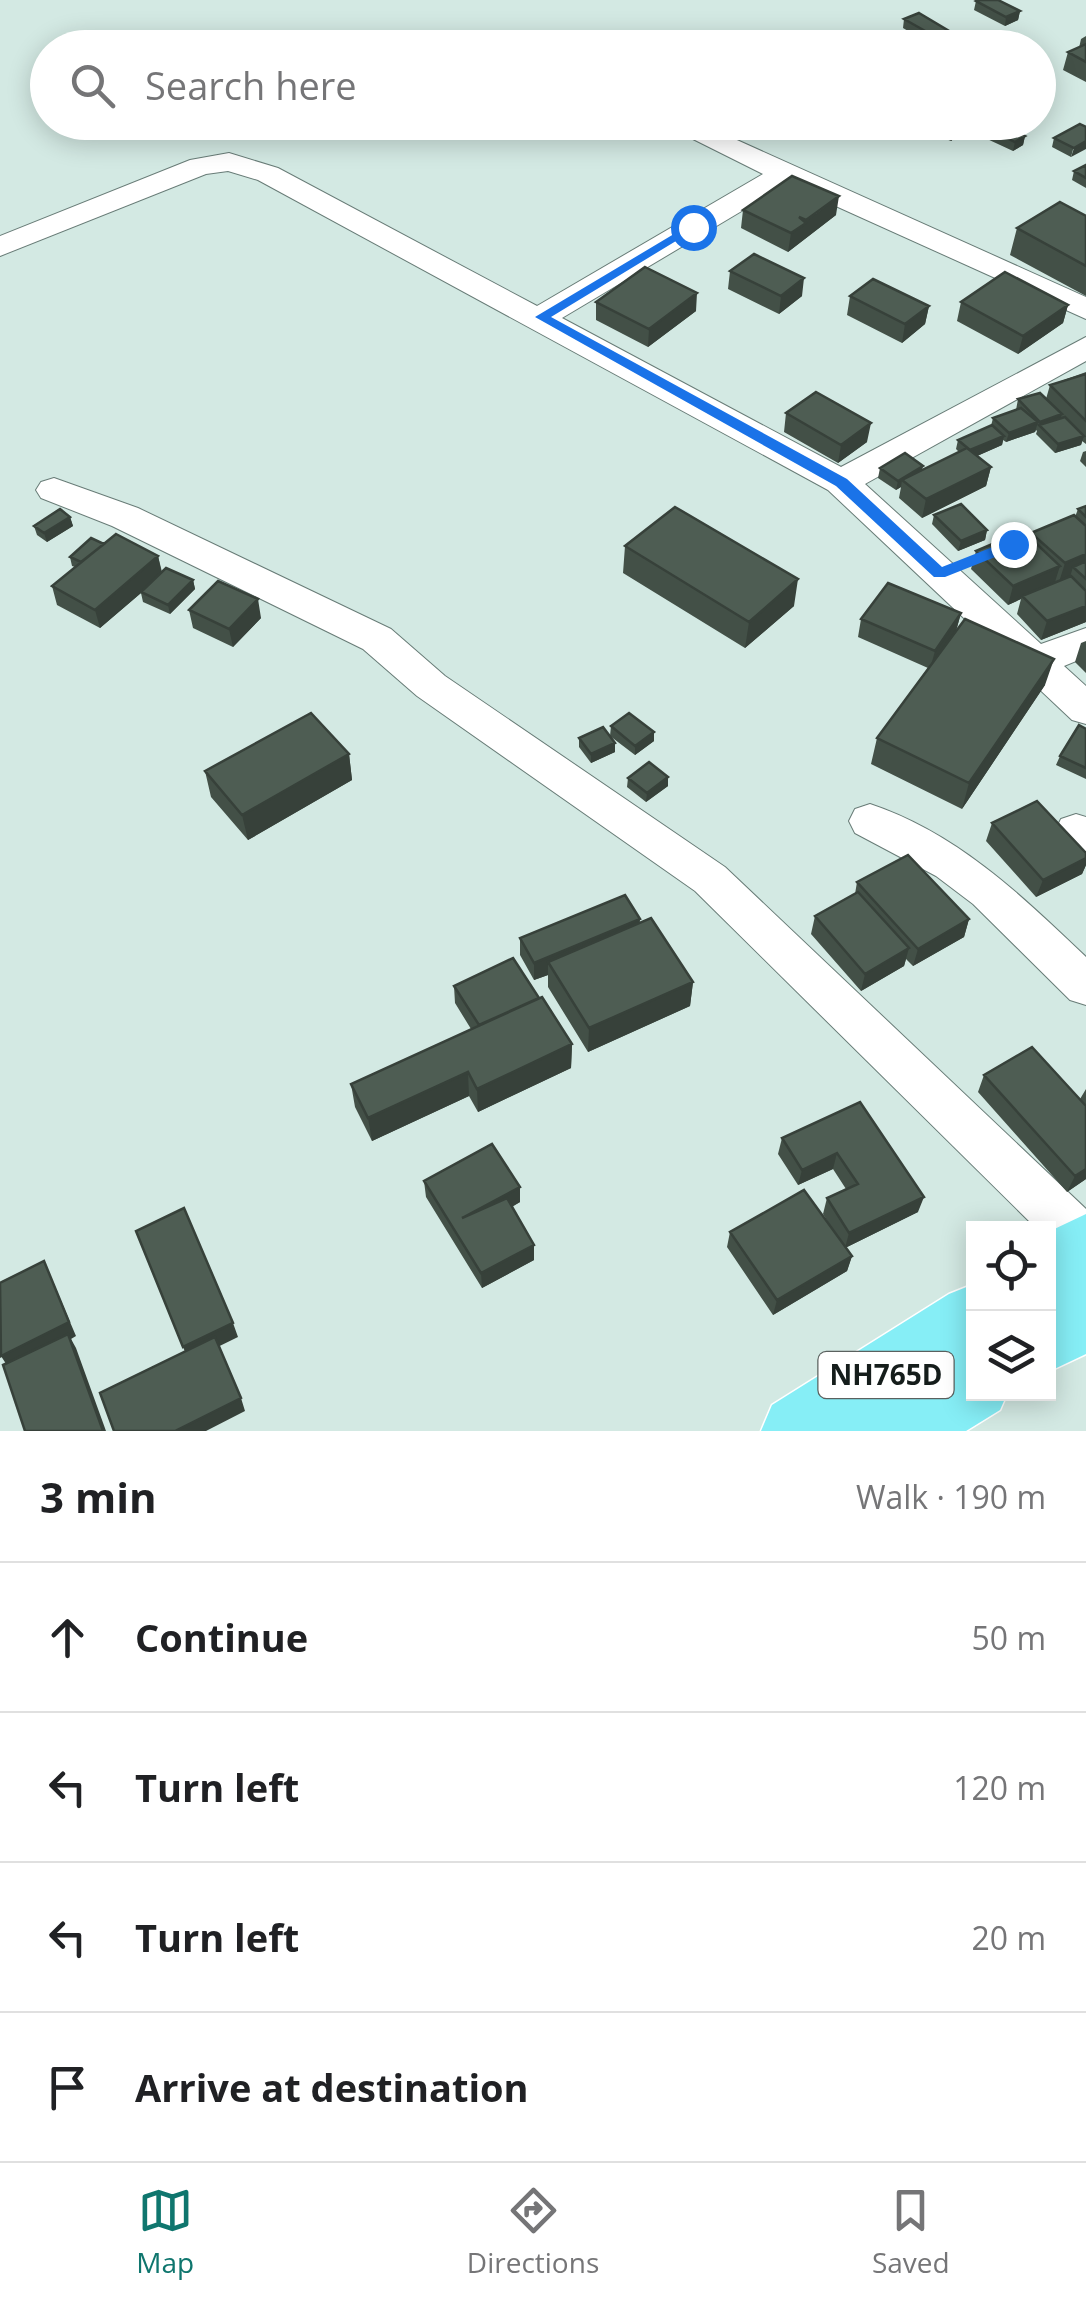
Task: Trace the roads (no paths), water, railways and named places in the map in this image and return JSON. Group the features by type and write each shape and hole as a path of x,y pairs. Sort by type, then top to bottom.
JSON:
{"highway":[{"path":"1056,1266 1086,1245"},
{"path":"1056,1332 1086,1314"},
{"name":"NH765D","path":"798,1431 966,1324"},
{"name":"NH765D","path":"897,1431 966,1389"}],"street":[{"path":"712,140 1086,310"},
{"path":"0,247 200,166 229,162 268,174 541,317 842,482 1086,709"},
{"path":"541,317 784,173"},
{"path":"842,482 1086,347"},
{"path":"54,490 125,517 376,639 431,686 710,879 1086,1245"},
{"path":"940,574 976,559"},
{"path":"1035,662 1086,642"},
{"path":"870,822 951,864 988,891 1086,986"}]}
